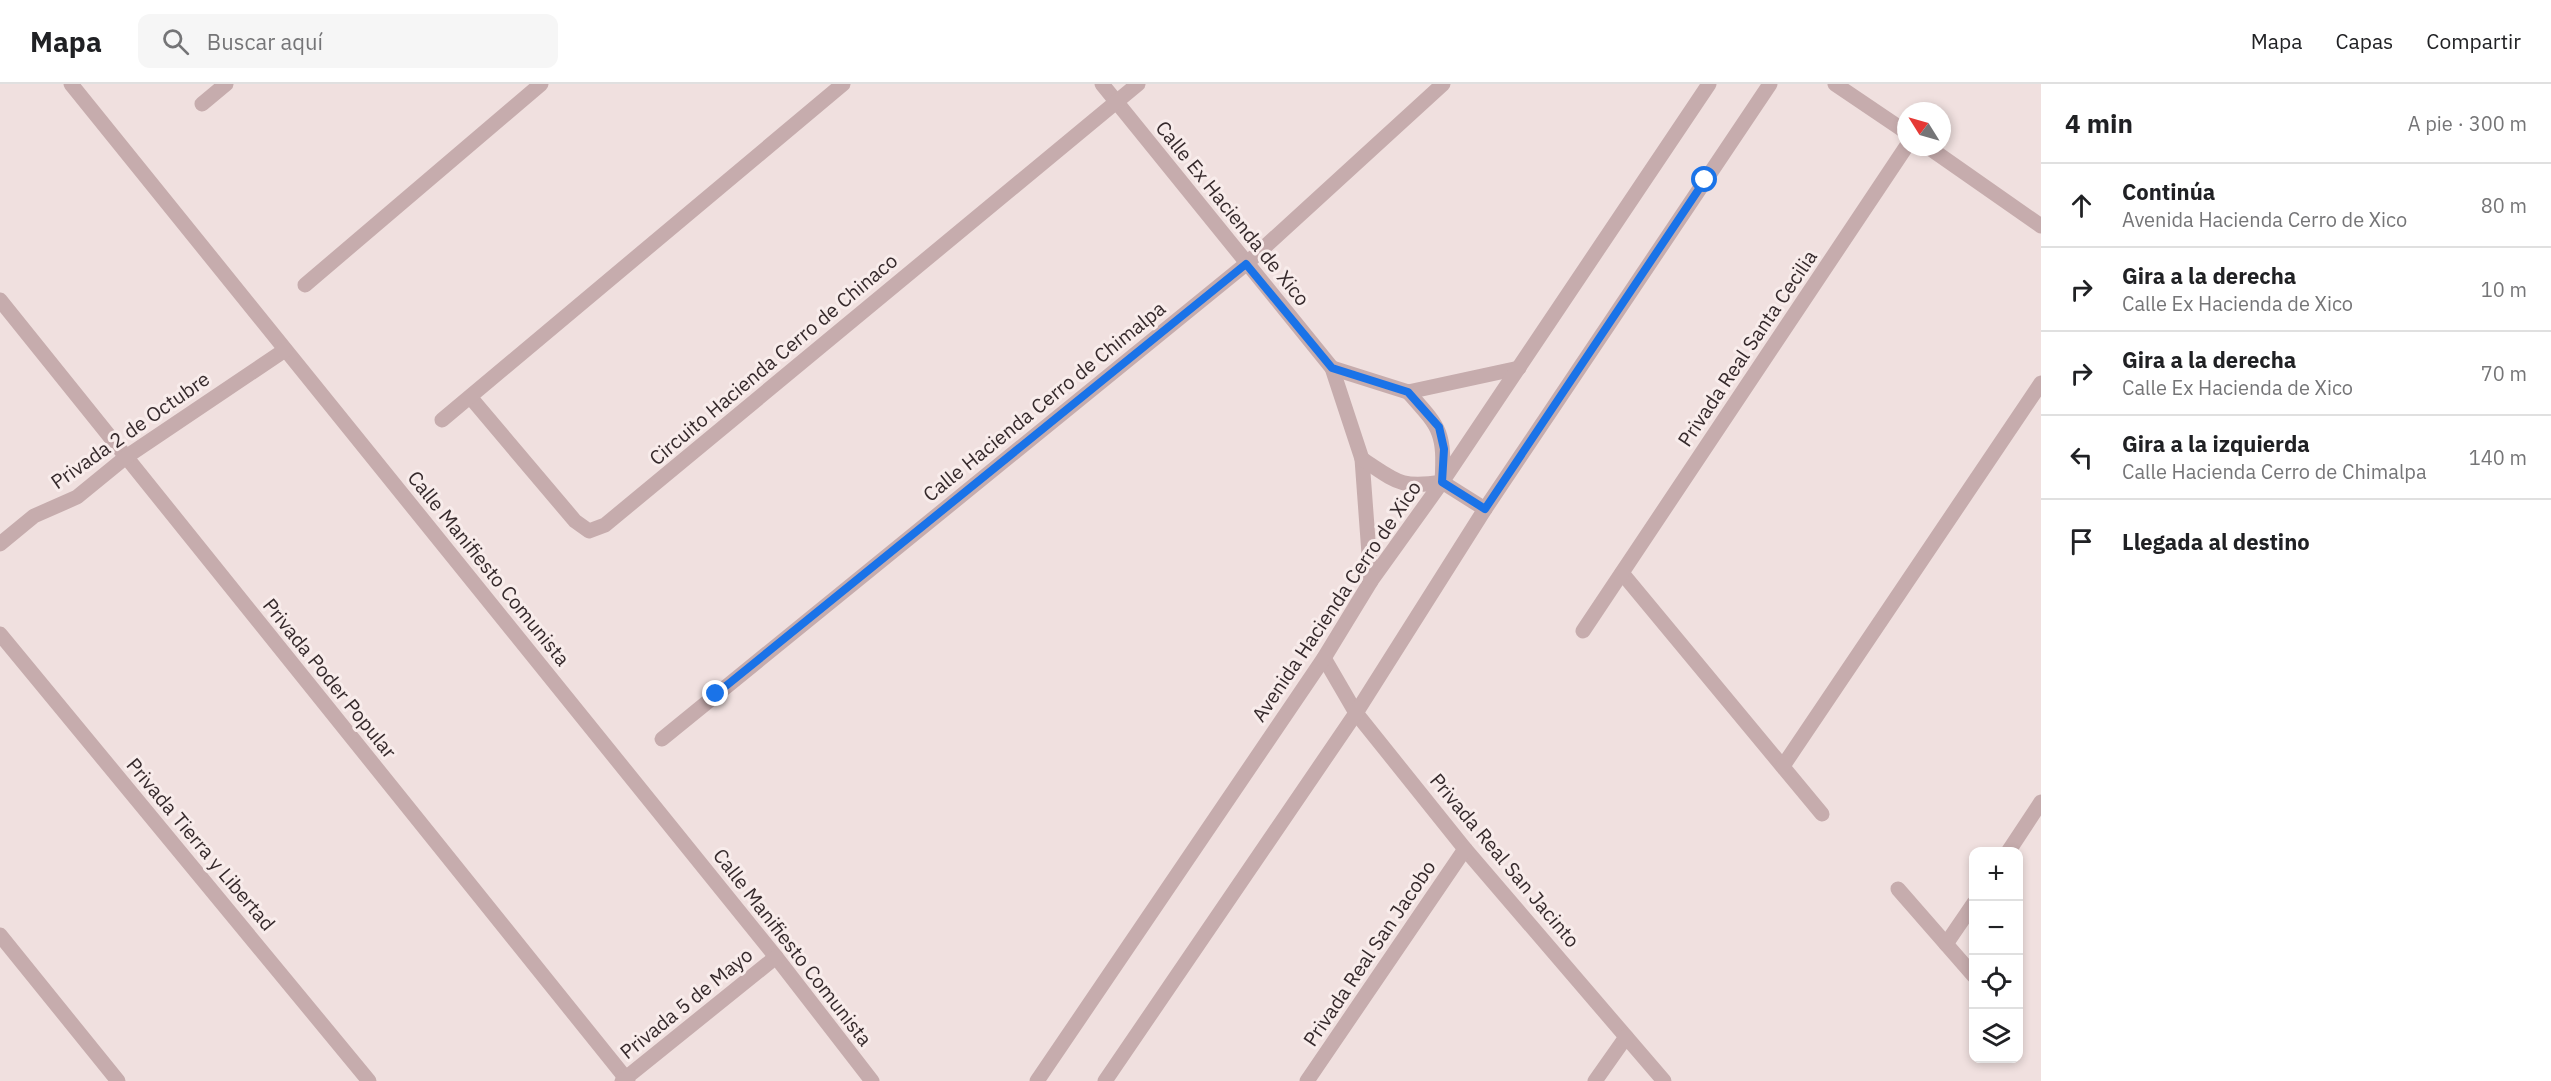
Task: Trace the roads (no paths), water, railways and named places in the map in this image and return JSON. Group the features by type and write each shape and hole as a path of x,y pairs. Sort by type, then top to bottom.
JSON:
{"street":[{"name":"Calle Manifiesto Comunista","path":"71,84 776,957 872,1081"},
{"path":"202,104 226,84"},
{"path":"305,285 541,84"},
{"path":"442,420 843,84"},
{"name":"Calle Ex Hacienda de Xico","path":"1102,84 1332,368 1362,459 1371,581"},
{"path":"1117,101 1138,84"},
{"name":"Calle Hacienda Cerro de Chimalpa","path":"662,739 1246,264 1443,84"},
{"name":"Avenida Hacienda Cerro de Xico","path":"1037,1081 1324,658 1371,581 1442,482 1709,84"},
{"path":"1105,1081 1356,712 1485,509 1770,84"},
{"path":"1835,84 1897,126"},
{"name":"Circuito Hacienda Cerro de Chinaco","path":"471,398 575,520 589,531 605,525 1117,101"},
{"name":"Privada Real Santa Cecilia","path":"1583,631 1900,156"},
{"path":"1941,156 2041,226"},
{"name":"Privada Poder Popular","path":"0,300 625,1080"},
{"name":"Privada 2 de Octubre","path":"0,544 34,516 77,497 126,457 285,350"},
{"path":"1332,368 1408,392 1519,368"},
{"path":"1783,766 2041,383"},
{"path":"1408,392 1439,427 1444,449 1442,482"},
{"path":"1362,459 1395,480 1415,486 1442,482 1485,509"},
{"path":"1622,573 1822,814"},
{"name":"Privada Tierra y Libertad","path":"0,634 369,1081"},
{"name":"Privada Real San Jacinto","path":"1324,658 1356,712 1465,849 1664,1081"},
{"path":"2011,847 2041,802"},
{"name":"Privada Real San Jacobo","path":"1307,1081 1465,849"},
{"path":"1898,890 1969,970"},
{"path":"1946,944 1969,910"},
{"path":"0,934 118,1081"},
{"name":"Privada 5 de Mayo","path":"625,1080 776,957"},
{"path":"1595,1081 1626,1037"}]}
